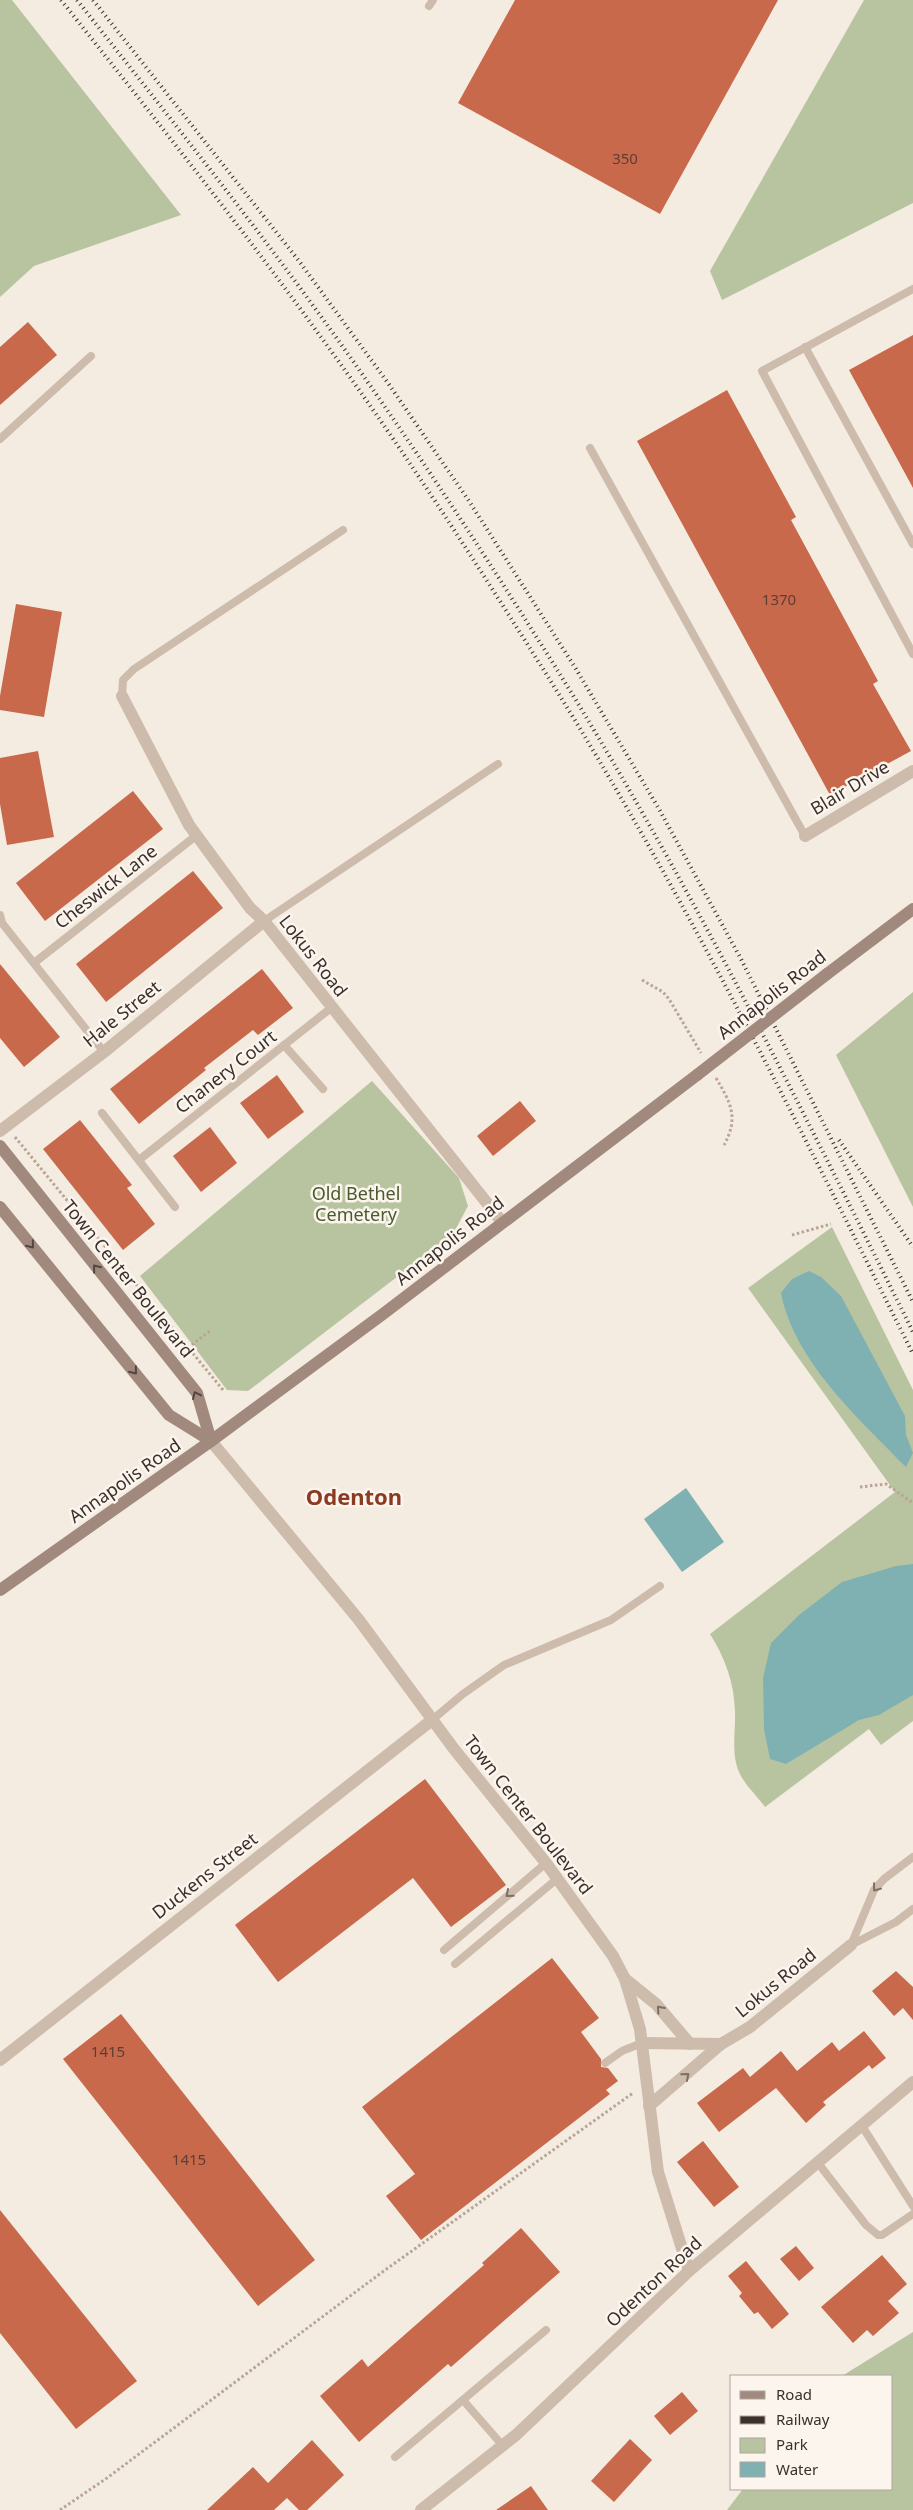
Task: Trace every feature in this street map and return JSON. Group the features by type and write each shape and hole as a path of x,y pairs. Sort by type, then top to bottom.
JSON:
{"main road":[{"name":"Annapolis Road","path":"0,1590 211,1442 383,1314 913,909"},
{"name":"Town Center Boulevard","path":"0,1146 197,1393 211,1442"},
{"name":"Town Center Boulevard","path":"0,1207 169,1415 211,1442"}],"street":[{"name":"Lokus Road","path":"122,696 150,752 197,835 250,908 264,921 331,1008 464,1170 502,1222"},
{"name":"Blair Drive","path":"805,836 913,771"},
{"name":"Hale Street","path":"0,1131 104,1052 264,921"},
{"name":"Town Center Boulevard","path":"211,1442 359,1620 432,1720 558,1878 608,1948 625,1980 634,2005 642,2043 658,2172 689,2271"},
{"name":"Duckens Street","path":"0,2060 432,1720"},
{"name":"Lokus Road","path":"650,2106 721,2044 750,2027 851,1945"},
{"path":"625,1980 656,2004 690,2044"},
{"path":"642,2043 721,2044"},
{"name":"Odenton Road","path":"421,2510 503,2446 689,2271 913,2082"}],"lane":[{"path":"913,289 762,371 913,654"},
{"path":"805,347 913,544"},
{"path":"0,439 91,356"},
{"path":"590,448 805,836"},
{"path":"122,696 123,680 134,669 343,530"},
{"path":"264,921 498,764"},
{"name":"Cheswick Lane","path":"34,963 197,835"},
{"path":"0,915 2,923 104,1052"},
{"name":"Chanery Court","path":"139,1160 331,1008"},
{"path":"284,1044 323,1089"},
{"path":"102,1113 175,1207"},
{"path":"432,1720 463,1694 504,1665 611,1620 660,1586"},
{"path":"851,1945 874,1890 884,1878 913,1857"},
{"path":"444,1950 546,1863"},
{"path":"455,1964 558,1878"},
{"path":"851,1945 896,1922 913,1909"},
{"path":"605,2063 622,2051 642,2043"},
{"path":"862,2126 913,2206"},
{"path":"818,2163 866,2225 878,2235 882,2235 913,2214"},
{"path":"395,2457 546,2330"},
{"path":"463,2400 503,2446"}],"path":[{"path":"642,980 670,999 691,1036"},
{"path":"724,1145 732,1130 731,1103"},
{"path":"15,1136 223,1390"},
{"path":"792,1235 831,1224"},
{"path":"188,1348 211,1330"},
{"path":"860,1487 886,1484 913,1503"},
{"path":"60,2510 107,2478 373,2279 633,2093"}],"green space":[{"path":"0,0 12,0 181,215 34,266 0,297"},
{"path":"864,0 913,0 913,203 722,300 710,271"},
{"path":"913,992 913,1207 836,1055"},
{"name":"Old Bethel Cemetery","path":"372,1081 459,1178 468,1206 453,1234 248,1391 227,1390 140,1276"},
{"path":"832,1227 913,1390 913,1721 881,1745 869,1729 765,1807 743,1780 738,1768 734,1744 735,1711 731,1680 720,1652 710,1634 895,1492 748,1288"},
{"path":"913,2332 913,2510 727,2510 742,2490 893,2490 893,2375 844,2375"}],"water":[{"path":"809,1271 821,1277 841,1296 905,1416 906,1435 913,1453 906,1467 831,1388 799,1342 788,1318 781,1293 792,1279"},
{"path":"686,1488 724,1542 682,1572 644,1519"},
{"path":"913,1564 913,1695 879,1715 859,1720 786,1764 770,1759 764,1729 763,1678 771,1643 799,1615 842,1582 896,1566"}],"building":[{"path":"515,0 778,0 660,214 458,103"},
{"path":"28,322 57,355 0,405 0,347"},
{"path":"913,335 913,488 849,370"},
{"path":"727,390 796,517 791,520 878,681 873,684 911,751 830,795 637,441"},
{"path":"16,604 62,612 44,717 0,710 0,696"},
{"path":"38,751 54,837 7,845 0,804 0,758"},
{"path":"133,791 163,829 45,921 16,883"},
{"path":"193,871 223,908 106,1002 76,964"},
{"path":"0,964 60,1037 24,1067 0,1038"},
{"path":"262,969 293,1008 258,1035 253,1030 204,1068 206,1070 139,1124 110,1089"},
{"path":"277,1075 304,1112 268,1139 240,1103"},
{"path":"520,1101 536,1121 493,1156 477,1136"},
{"path":"80,1120 132,1185 127,1188 155,1224 123,1250 43,1149"},
{"path":"210,1127 237,1163 201,1192 173,1156"},
{"path":"425,1779 506,1885 451,1927 413,1878 278,1982 235,1925"},
{"path":"552,1958 599,2018 581,2032 601,2059 601,2067 608,2068 618,2081 606,2090 610,2094 421,2240 386,2196 415,2174 362,2107"},
{"path":"896,1971 913,1987 913,2020 903,2008 894,2016 872,1991"},
{"path":"121,2014 315,2260 258,2306 63,2059"},
{"path":"864,2031 886,2058 872,2069 869,2065 823,2102 826,2105 806,2123 776,2088 719,2132 697,2103 743,2068 750,2077 781,2051 797,2071 832,2042 839,2051"},
{"path":"703,2141 739,2187 714,2207 677,2162"},
{"path":"0,2210 137,2381 76,2429 0,2333"},
{"path":"521,2228 560,2272 451,2367 448,2364 359,2442 320,2396 362,2359 368,2367 484,2265 482,2263"},
{"path":"796,2246 814,2268 799,2281 780,2259"},
{"path":"882,2255 907,2284 888,2301 899,2313 873,2336 867,2330 853,2343 821,2307"},
{"path":"746,2261 789,2314 772,2329 758,2312 754,2314 739,2296 742,2293 728,2276"},
{"path":"682,2392 698,2411 670,2435 654,2416"},
{"path":"630,2439 652,2460 614,2502 591,2481"},
{"path":"312,2440 344,2475 307,2510 299,2510 287,2498 274,2510 207,2510 253,2467 268,2483"},
{"path":"531,2486 548,2510 496,2510"}],"railway":[{"path":"61,0 216,197 328,346 436,502 550,680 600,762 695,929 784,1098 913,1354"},
{"path":"77,0 235,201 358,368 428,470 561,676 656,836 701,917 830,1165 913,1332"},
{"path":"93,0 299,261 388,383 469,501 576,669 659,809 741,959 913,1302"},
{"path":"839,1140 913,1247"}],"district":[{"name":"Odenton","path":"354,1497"}]}
